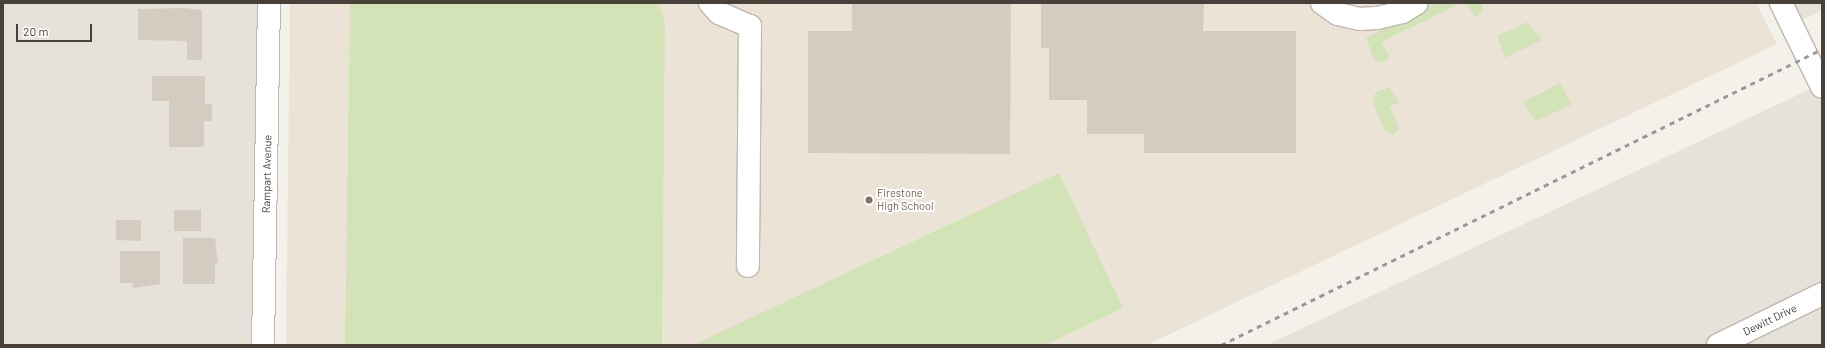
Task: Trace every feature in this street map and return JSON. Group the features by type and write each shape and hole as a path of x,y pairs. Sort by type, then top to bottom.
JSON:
{"street":[{"name":"Rampart Avenue","path":"263,345 269,3"},
{"path":"710,3 719,13 750,26 748,266"},
{"path":"1322,3 1338,14 1359,19 1377,18 1402,12 1417,3"},
{"path":"1781,3 1822,86"},
{"name":"Dewitt Drive","path":"1718,345 1822,294"}],"shaded area":[{"path":"3,3 269,3 263,345 3,345"},
{"name":"Firestone High School","path":"290,3 1756,3 1777,44 1147,345 286,345"},
{"path":"1781,3 1822,3 1822,10 1792,25"},
{"path":"1822,83 1822,345 1267,345 1821,84"}],"green space":[{"path":"350,3 659,3 665,24 662,345 345,345"},
{"path":"1430,3 1461,3 1381,42 1390,57 1383,63 1374,60 1366,38"},
{"path":"1465,3 1482,3 1482,12 1476,18"},
{"path":"1528,22 1542,40 1505,58 1497,36"},
{"path":"1560,83 1572,105 1535,121 1523,102"},
{"path":"1389,87 1399,102 1390,107 1399,129 1394,134 1385,132 1373,103 1375,93"},
{"path":"1059,173 1123,308 1045,345 698,345 697,343"}],"building":[{"path":"852,3 1011,3 1010,154 808,153 808,31 852,31"},
{"path":"1041,3 1204,3 1203,31 1296,31 1296,153 1144,153 1144,134 1087,134 1087,100 1049,100 1049,48 1041,48"},
{"path":"184,8 202,10 202,60 187,60 187,41 138,40 138,9"},
{"path":"152,76 205,76 205,104 212,104 212,121 204,121 204,147 169,147 169,101 152,101"},
{"path":"174,210 201,210 201,231 174,231"},
{"path":"116,220 141,220 141,241 116,240"},
{"path":"183,238 215,238 218,263 215,263 215,284 183,284"},
{"path":"120,251 160,251 160,284 133,288 133,283 120,283"}],"railway":[{"path":"1221,345 1822,49"}],"place":[{"name":"Firestone High School","path":"869,200"}]}
